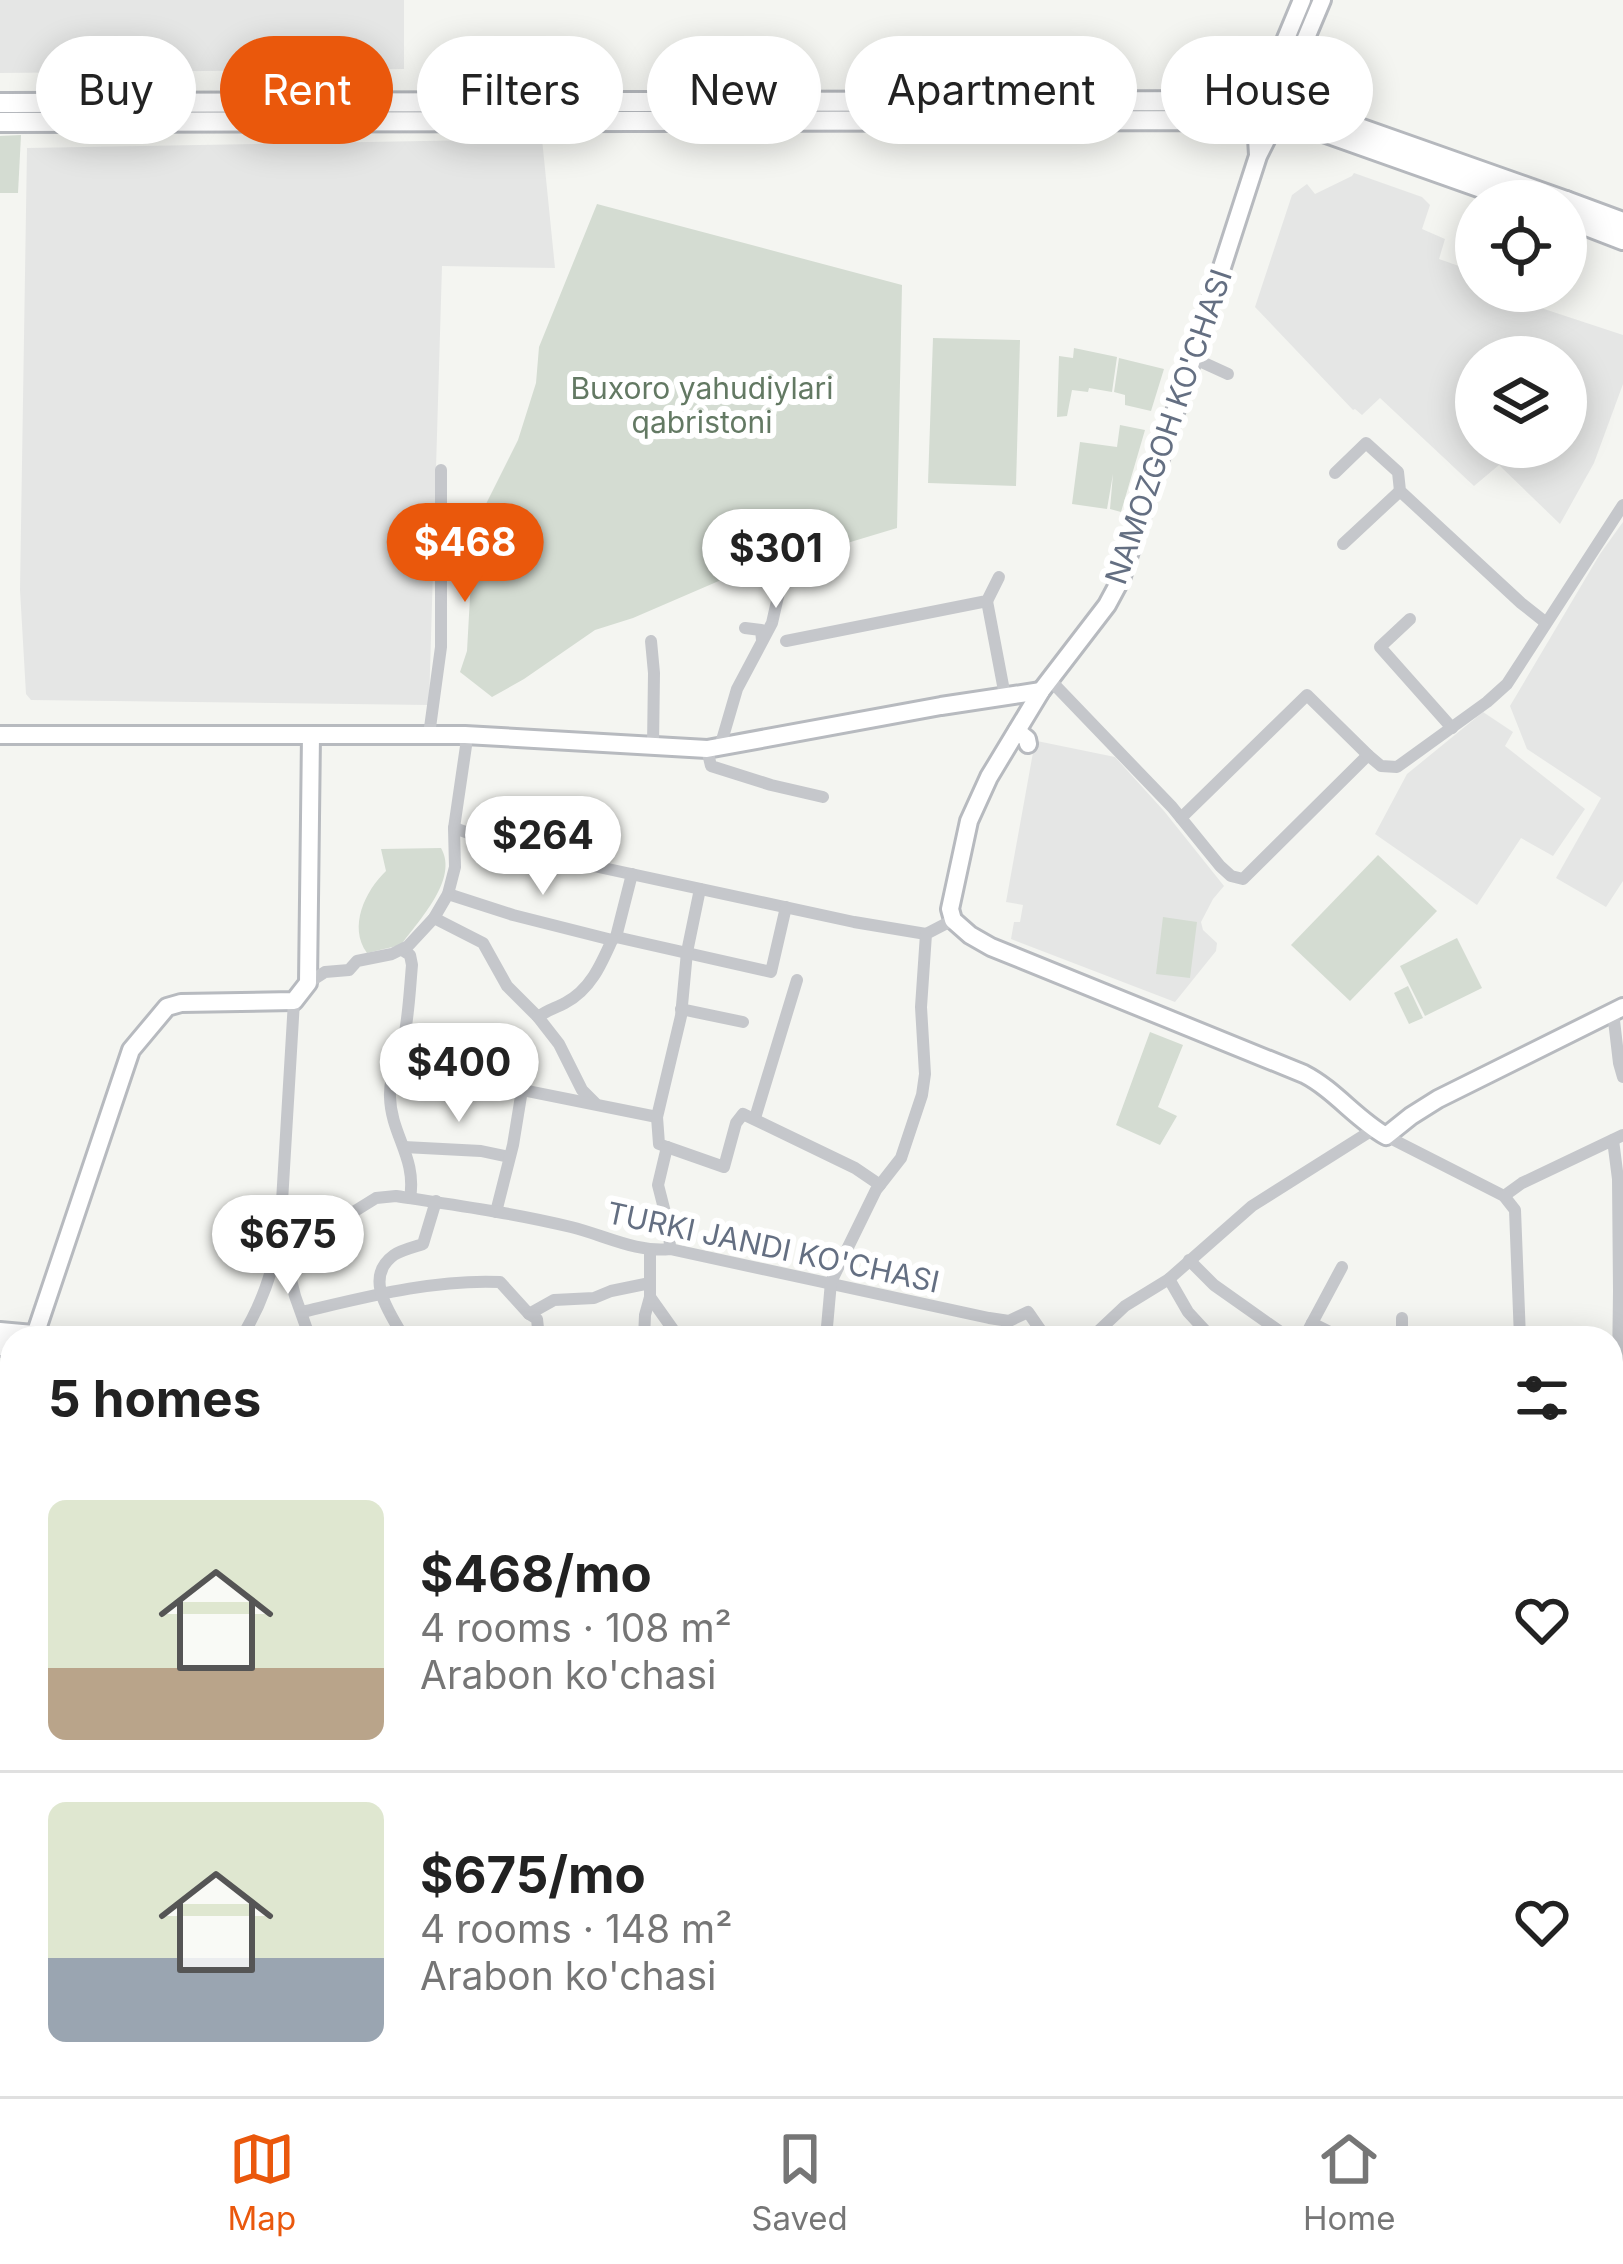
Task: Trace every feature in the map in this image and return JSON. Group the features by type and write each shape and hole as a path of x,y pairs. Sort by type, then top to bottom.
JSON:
{"main road":[{"path":"0,103 1161,111"},
{"path":"0,122 1161,113"},
{"path":"1373,133 1507,180"},
{"path":"1357,144 1459,180"},
{"path":"1587,209 1623,222"},
{"path":"1587,226 1623,240"}],"street":[{"name":"NAMOZGOH KO'CHASI","path":"1291,36 1302,0"},
{"name":"NAMOZGOH KO'CHASI","path":"1307,36 1322,0"},
{"name":"NAMOZGOH KO'CHASI","path":"953,920 951,897 970,821 989,777 1023,738 1046,686 1121,579 1261,144"},
{"path":"1192,358 1228,374"},
{"path":"1335,472 1366,443 1399,472 1400,491 1545,622"},
{"path":"429,735 441,647 441,470"},
{"path":"1343,544 1400,491"},
{"path":"1180,818 1307,695 1381,766 1397,767 1507,684 1623,505"},
{"path":"795,522 773,620 736,693 713,748 711,766 823,797"},
{"path":"999,577 987,601 1005,696"},
{"path":"786,640 987,601"},
{"path":"1410,619 1380,647 1452,728"},
{"path":"745,628 761,630 762,640"},
{"path":"651,641 653,746"},
{"path":"0,735 465,735 713,748 1046,686 1180,818 1220,866 1243,879 1369,755"},
{"path":"308,983 311,735"},
{"path":"248,1326 272,1274 280,1235 294,1001 325,972 349,970 357,961 402,950 455,895 454,828 465,735"},
{"path":"454,828 515,849 854,922 926,934 953,920 991,947 1304,1074 1328,1088 1380,1133 1504,1196 1515,1210 1520,1326"},
{"path":"538,1017 574,998 601,967 632,874"},
{"path":"700,889 682,1009 657,1118 659,1144 724,1168 743,1114 880,1185"},
{"path":"455,895 513,915 771,972 786,908"},
{"path":"434,918 483,944 507,986 559,1044 582,1090 595,1103"},
{"path":"827,1326 831,1282 880,1185 901,1158 922,1095 926,934"},
{"path":"280,1235 336,1232 355,1211 376,1198 410,1198 411,1164 390,1103 390,1084 406,1026 412,965 402,950"},
{"path":"754,1118 797,980"},
{"path":"38,1326 131,1050 167,1007 294,1001"},
{"path":"682,1009 743,1022"},
{"path":"1103,1326 1168,1279 1252,1206 1438,1100 1618,1009 1623,1077"},
{"path":"397,1065 657,1118"},
{"path":"496,1212 522,1090"},
{"path":"1504,1196 1618,1138 1620,1326"},
{"path":"404,1147 482,1150 509,1157"},
{"path":"667,1147 658,1185 670,1249"},
{"name":"TURKI JANDI KO'CHASI","path":"410,1198 574,1228 650,1252 670,1249 989,1318 1009,1321 1028,1312 1038,1326"},
{"path":"398,1326 381,1295 382,1269 393,1256 423,1244 436,1201"},
{"path":"280,1235 306,1326"},
{"path":"645,1326 650,1252"},
{"path":"1189,1260 1214,1285 1272,1326"},
{"path":"1310,1326 1342,1268"},
{"path":"1168,1279 1201,1326"},
{"path":"302,1312 467,1281 500,1282 538,1319 538,1326"},
{"path":"529,1314 554,1300 650,1290"},
{"path":"650,1290 672,1326"},
{"path":"1402,1318 1402,1326"},
{"path":"1312,1323 1318,1326"}],"shaded area":[{"path":"0,0 404,0 404,69 393,69 393,36 220,36 220,71 196,71 196,36 36,36 36,73 0,73"},
{"path":"543,144 555,268 442,266 429,705 31,700 26,694 20,590 27,148"},
{"path":"1354,173 1422,197 1430,205 1422,229 1445,239 1439,259 1455,265 1455,312 1553,312 1623,335 1623,384 1594,463 1560,524 1502,468 1587,468 1587,336 1455,336 1455,468 1495,468 1474,486 1380,398 1362,415 1353,410 1255,307 1292,195 1307,184 1315,194"},
{"path":"1623,522 1623,881 1606,907 1556,878 1601,798 1527,749 1510,706"},
{"path":"1483,712 1513,732 1505,746 1585,809 1553,856 1521,838 1477,905 1375,834 1407,774"},
{"path":"1032,740 1115,757 1224,886 1201,922 1217,943 1216,951 1175,1002 1011,939 1023,905 1006,902"}],"green space":[{"path":"21,135 18,193 0,193 0,136"},
{"name":"Buxoro yahudiylari qabristoni","path":"597,204 902,285 897,528 814,553 772,558 595,630 492,697 460,672 467,651 471,579 485,517 481,514 518,440 536,383 539,347"},
{"path":"933,338 1020,340 1016,486 928,483"},
{"path":"1074,348 1117,357 1112,392 1072,390 1067,416 1057,417 1059,356 1073,358"},
{"path":"1119,358 1164,369 1151,411 1125,405 1125,395 1114,392"},
{"path":"1120,425 1145,430 1121,512 1110,509 1113,474 1107,509 1072,504 1080,442 1117,447"},
{"path":"441,848 445,873 434,899 401,945 367,953 359,921 371,889 386,871 381,849"},
{"path":"1378,855 1437,911 1350,1001 1291,945"},
{"path":"1163,917 1197,922 1190,978 1156,974"},
{"path":"1457,938 1482,988 1425,1016 1400,966"},
{"path":"1408,986 1423,1018 1409,1024 1394,993"},
{"path":"1150,1032 1183,1045 1158,1107 1177,1116 1160,1145 1116,1125"}]}
